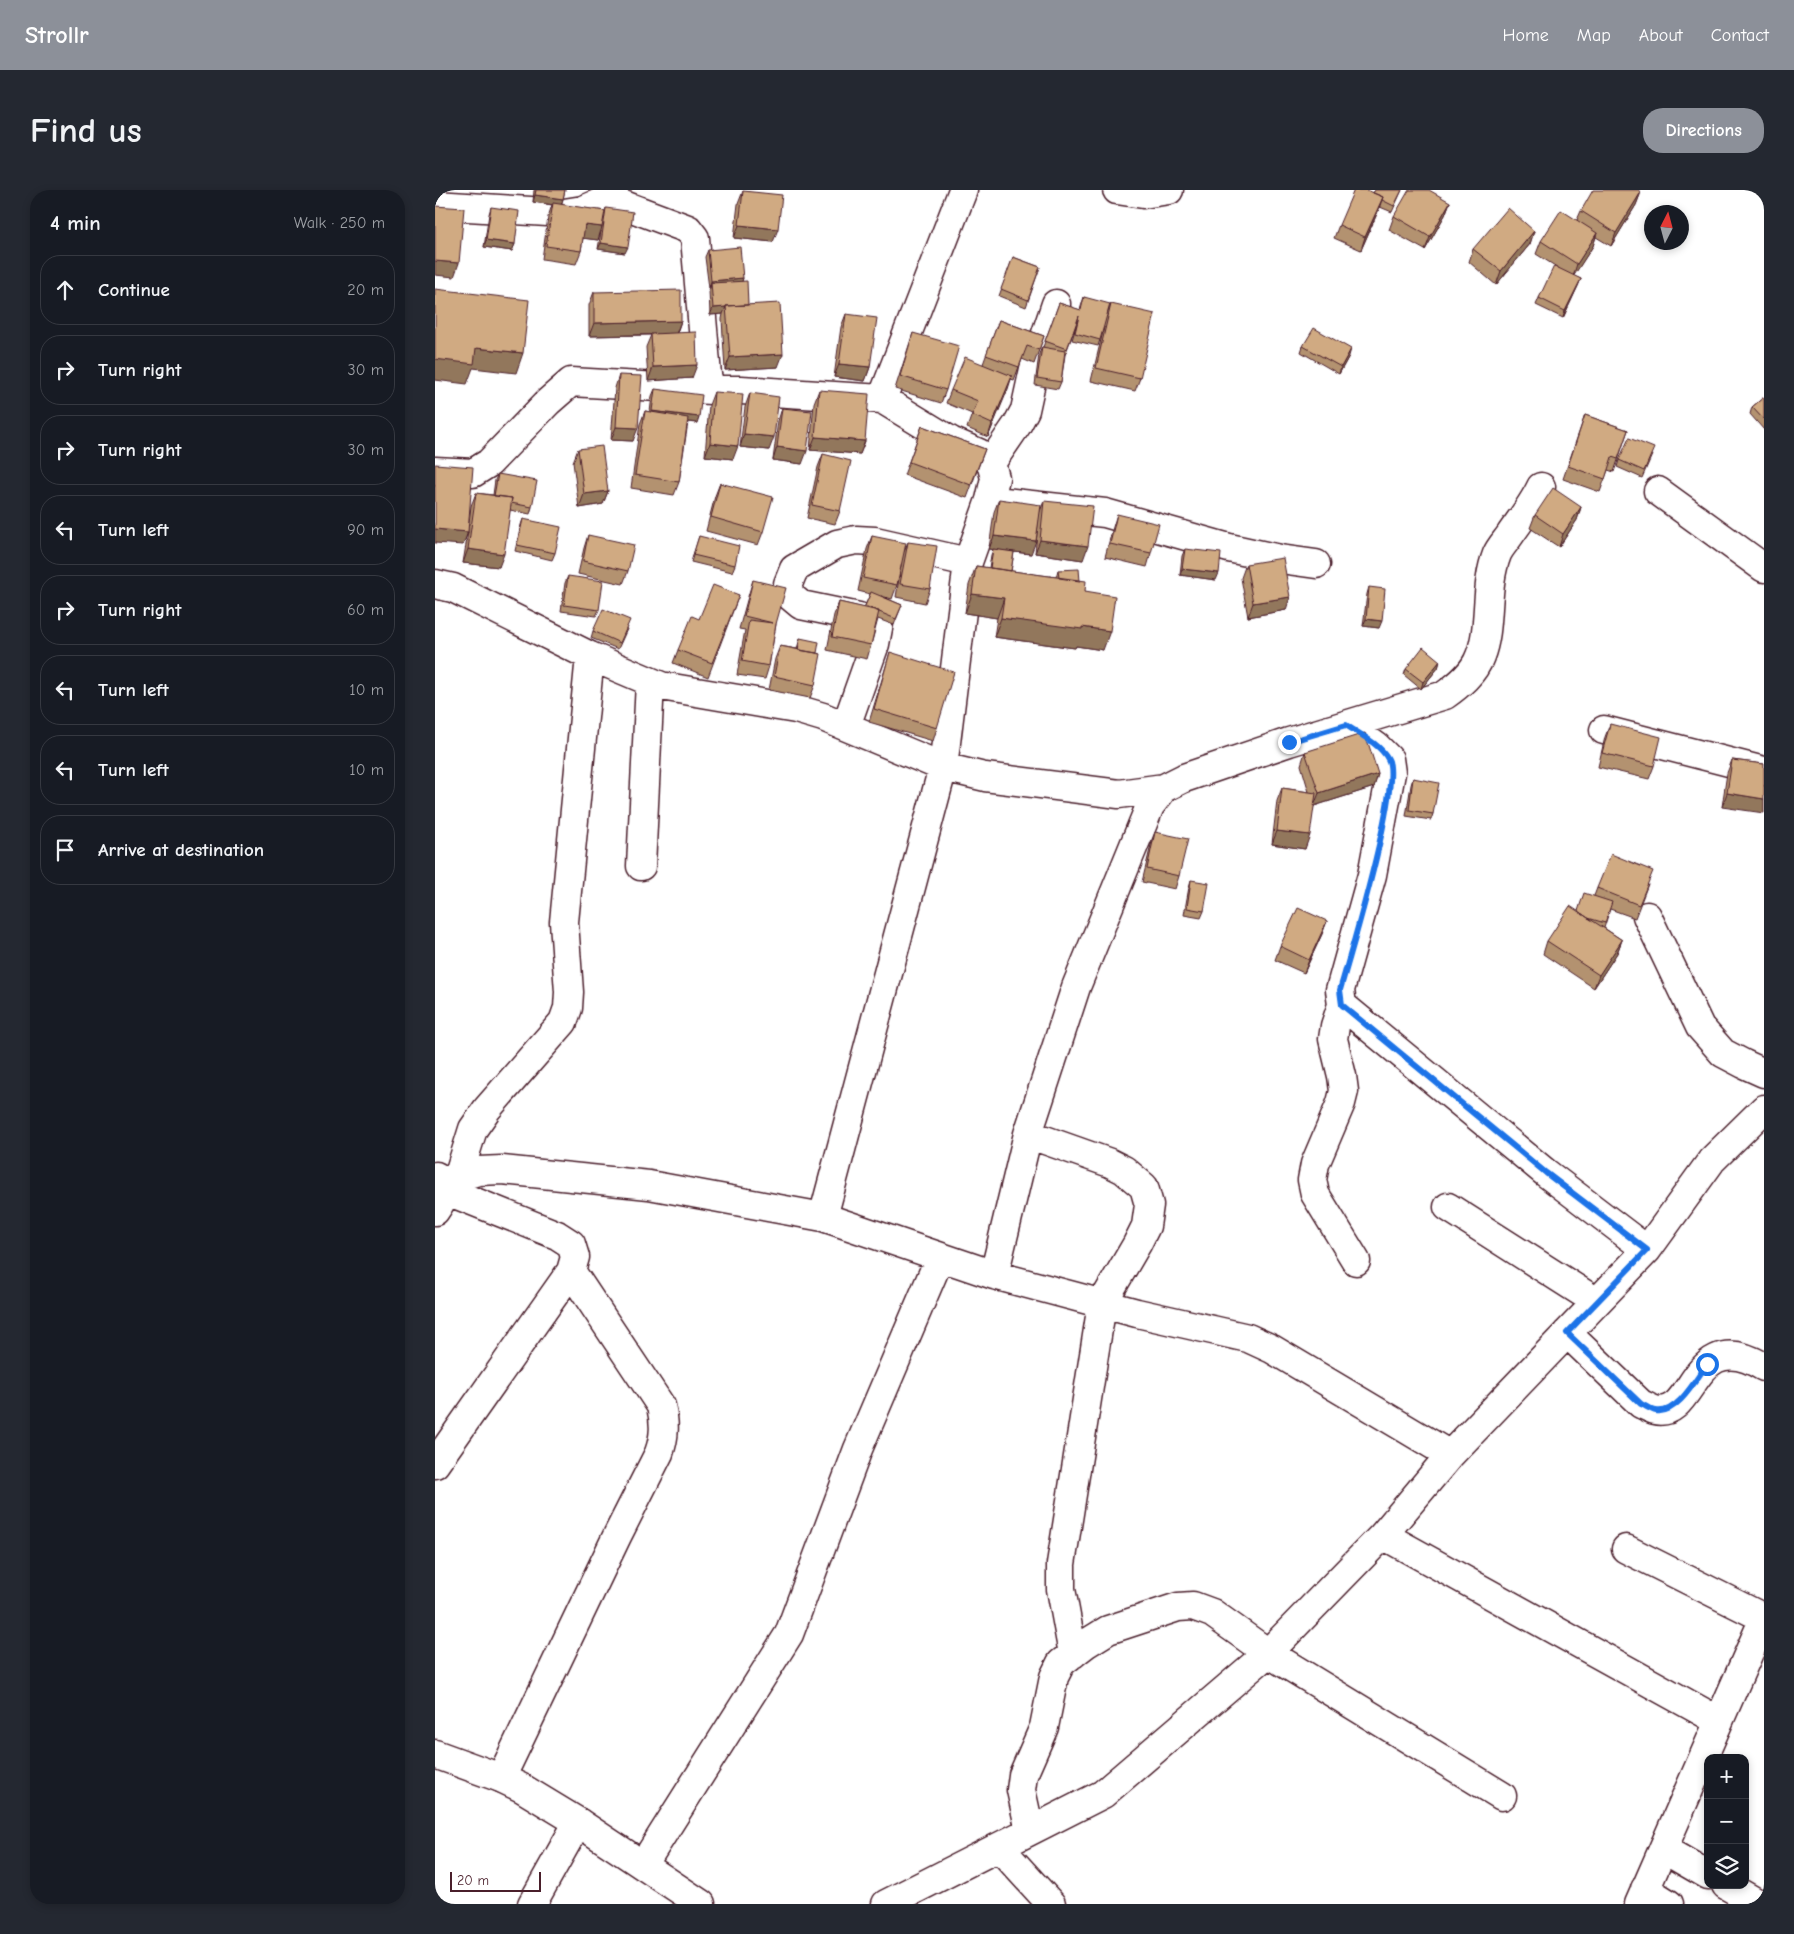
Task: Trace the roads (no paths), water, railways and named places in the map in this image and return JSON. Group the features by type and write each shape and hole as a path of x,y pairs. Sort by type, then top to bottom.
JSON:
{"street":[{"path":"882,399 963,190"},
{"path":"1117,190 1143,194 1169,190"},
{"path":"435,205 564,213 583,210 608,194 687,229 695,238 707,375 711,390"},
{"path":"991,463 1025,410 1034,369 1056,304"},
{"path":"435,471 473,473 489,463 548,402 571,382 882,399 951,440 979,453 991,463 995,478 990,500 968,562 943,767 823,1217"},
{"path":"435,584 453,588 590,656 650,682 682,691 796,709 846,726 943,767 985,777 1113,794 1164,788 1183,778 1289,742 1445,695 1471,671 1480,656 1484,641 1490,581 1498,552 1535,500 1541,487"},
{"path":"1658,491 1764,568"},
{"path":"990,500 1105,513 1229,548 1280,559 1316,564"},
{"path":"846,726 875,644 879,623 859,616 801,605 789,595 788,584 794,569 837,544 856,540 875,541 968,562"},
{"path":"443,1187 473,1129 487,1109 563,1022 568,1008 569,992 563,922 590,656"},
{"path":"641,866 650,682"},
{"path":"1346,725 1389,759 1391,773 1372,875 1340,990 1342,1005 1333,1039 1344,1091 1341,1103 1315,1164 1313,1180 1315,1194 1356,1261"},
{"path":"1604,730 1764,771"},
{"path":"994,1275 1028,1134 1076,987 1145,817 1164,788"},
{"path":"1647,916 1700,1027 1723,1053 1764,1073"},
{"path":"1342,1005 1546,1173 1647,1250"},
{"path":"886,1904 1103,1794 1268,1653 1383,1534 1450,1455 1647,1250 1711,1160 1764,1109"},
{"path":"1028,1134 1110,1163 1124,1170 1144,1187 1149,1206 1146,1226 1102,1304 1061,1564 1061,1589 1073,1654"},
{"path":"443,1187 478,1171 502,1170 649,1184 823,1217 994,1275 1102,1304 1248,1338 1272,1349 1450,1455"},
{"path":"435,1464 548,1306 571,1271 575,1257 571,1244 557,1234 443,1187"},
{"path":"1449,1207 1597,1302"},
{"path":"643,1865 789,1634 858,1449 940,1257"},
{"path":"501,1778 659,1453 664,1439 665,1423 661,1406 571,1271"},
{"path":"1567,1333 1641,1404 1656,1411 1669,1409 1680,1400 1707,1364 1721,1355 1735,1355 1757,1362 1764,1367"},
{"path":"1383,1534 1719,1721"},
{"path":"1626,1549 1764,1618"},
{"path":"1030,1831 1021,1790 1023,1775 1044,1727 1054,1677 1061,1663 1108,1630 1178,1607 1193,1606 1212,1613 1268,1653 1502,1796"},
{"path":"1669,1904 1642,1896 1758,1632 1764,1627"},
{"path":"435,1754 501,1778 522,1788 578,1822 701,1904"},
{"path":"532,1904 578,1822"},
{"path":"999,1846 1051,1904"},
{"path":"1663,1849 1704,1873"},
{"path":"1733,1889 1759,1904"}]}
